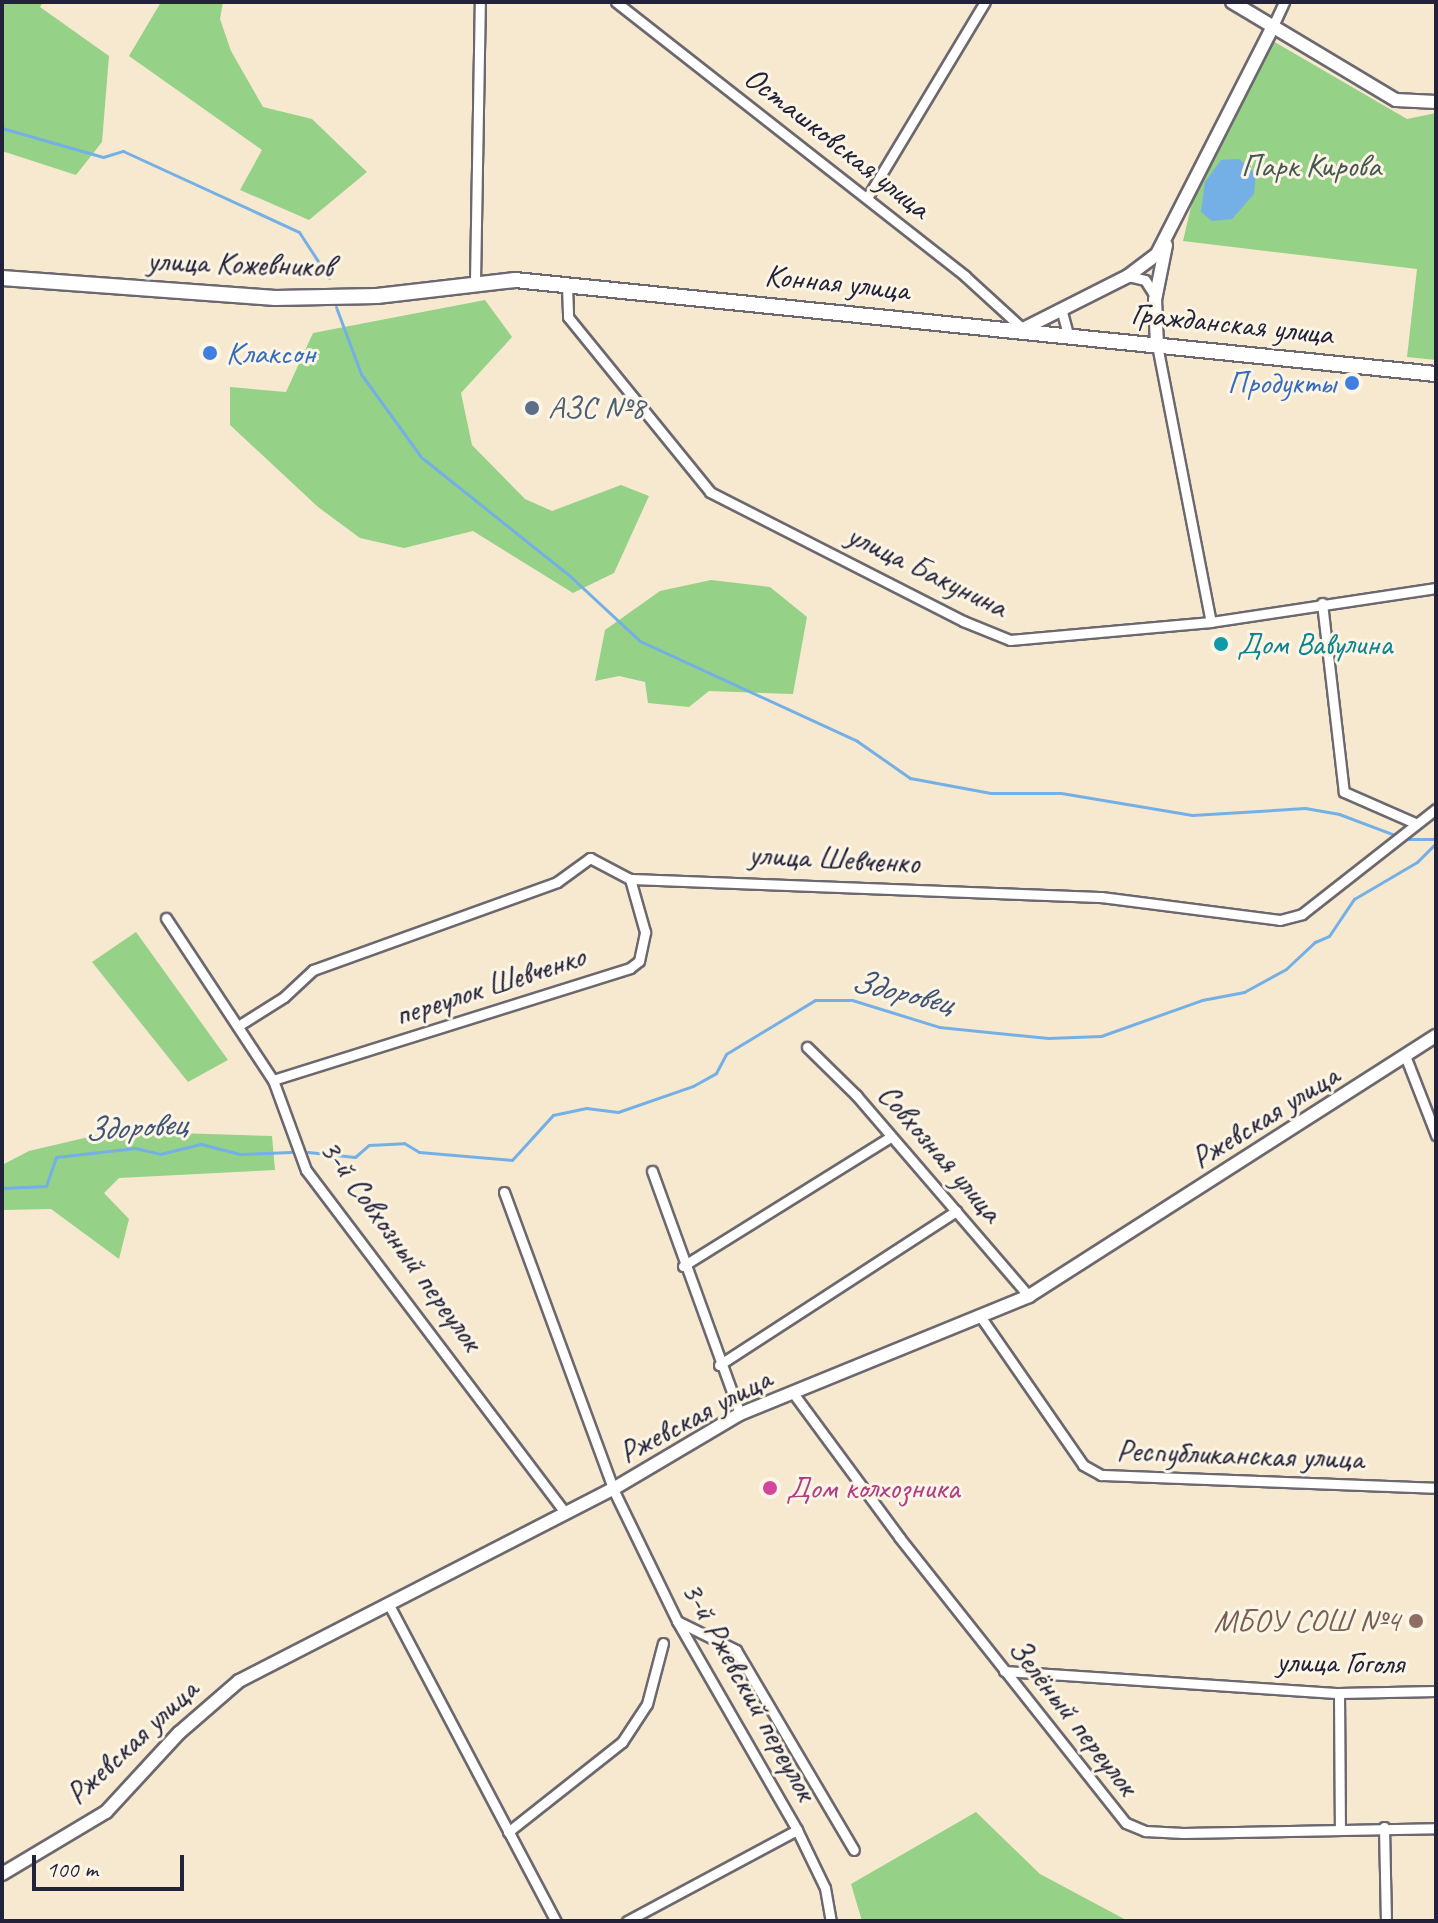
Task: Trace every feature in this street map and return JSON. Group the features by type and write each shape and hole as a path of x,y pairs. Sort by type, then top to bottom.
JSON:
{"main road":[{"path":"1232,2 1396,100 1436,102"},
{"name":"Конная улица","path":"1157,345 1155,300 1167,240 1272,28"},
{"name":"Конная улица","path":"475,281 567,285 1023,329 1128,276 1167,240"},
{"name":"улица Кожевников","path":"2,278 275,298 377,296 475,281"},
{"name":"Гражданская улица","path":"1023,329 1436,374"},
{"name":"Ржевская улица","path":"2,1874 106,1812 218,1696 388,1603 564,1511 613,1489 740,1414 1029,1296 1436,1036"}],"street":[{"path":"475,281 480,2"},
{"name":"Осташковская улица","path":"616,2 867,198 1023,329"},
{"path":"867,198 985,2"},
{"path":"1272,28 1284,2"},
{"path":"1128,276 1149,284 1155,300"},
{"name":"улица Бакунина","path":"567,285 568,317 710,492 963,621 1010,640 1211,622 1436,588"},
{"path":"1062,312 1068,334"},
{"path":"1157,345 1211,622"},
{"path":"1322,603 1344,792 1415,823"},
{"name":"улица Шевченко","path":"238,1026 284,997 313,970 557,882 590,858 630,879 1101,897 1280,920 1302,914 1391,848 1415,823 1436,809"},
{"name":"переулок Шевченко","path":"273,1080 630,968 639,961 645,932 630,879"},
{"name":"3-й Совхозный переулок","path":"166,918 273,1080 306,1170 564,1511"},
{"name":"Совхозная улица","path":"807,1047 1029,1296"},
{"path":"1406,1058 1436,1135"},
{"path":"683,1266 890,1137"},
{"path":"652,1171 683,1266 740,1414"},
{"path":"504,1192 613,1489"},
{"path":"719,1365 956,1211"},
{"name":"Республиканская улица","path":"980,1316 1083,1465 1101,1475 1436,1488"},
{"name":"Зелёный переулок","path":"793,1393 1117,1817 1135,1828 1183,1833 1436,1828"},
{"name":"3-й Ржевский переулок","path":"613,1489 677,1621 797,1830 825,1888 831,1921"},
{"path":"388,1603 556,1921"},
{"path":"677,1621 736,1650 854,1850"},
{"path":"508,1832 622,1742 647,1704 663,1643"},
{"name":"улица Гоголя","path":"1004,1671 1339,1693 1436,1691"},
{"path":"1339,1693 1340,1828"},
{"path":"1384,1827 1386,1921"},
{"path":"627,1921 797,1830"}],"green space":[{"path":"2,2 43,2 40,7 109,56 102,142 76,175 2,151"},
{"path":"161,2 223,2 220,19 231,51 263,107 312,119 367,172 309,220 240,190 262,150 129,56"},
{"name":"Парк Кирова","path":"1273,41 1407,119 1436,113 1436,360 1407,357 1417,269 1183,241 1193,198"},
{"path":"485,300 512,337 461,393 472,445 525,499 552,511 621,485 649,496 614,573 573,593 473,531 404,548 360,538 318,507 230,425 230,387 286,392 313,333"},
{"path":"711,580 770,587 807,617 793,694 709,691 689,707 648,703 645,682 619,676 595,681 605,630 660,591"},
{"path":"136,932 228,1060 188,1082 92,962"},
{"path":"114,1131 272,1136 275,1170 119,1178 104,1193 129,1219 119,1259 51,1209 2,1210 2,1165 29,1151"},
{"path":"976,1812 1040,1874 1128,1921 862,1921 851,1884"}],"water":[{"path":"1239,159 1256,174 1254,194 1232,219 1212,221 1201,212 1205,182 1221,160"}],"waterway":[{"path":"2,128 103,157 123,151 299,232 329,278"},
{"path":"336,307 361,374 421,457 570,576 640,641 857,741 910,778 991,793 1061,793 1192,815 1305,808 1339,814 1395,835"},
{"path":"1409,839 1436,839"},
{"name":"Здоровец","path":"308,1152 355,1157 369,1145 404,1143 419,1152 512,1160 553,1115 586,1108 618,1112 693,1086 716,1073 726,1054 815,1000 852,1000 939,1027 1048,1038 1101,1036 1202,1000 1244,992 1286,969 1315,942 1329,936 1354,899 1417,862 1436,843"},
{"name":"Здоровец","path":"2,1188 46,1186 56,1157 135,1148 160,1154 201,1144 240,1154 291,1152"}],"place":[{"name":"Клаксон","path":"210,353"},
{"name":"Продукты","path":"1352,383"},
{"name":"АЗС №8","path":"532,408"},
{"name":"Дом Вавулина","path":"1221,644"},
{"name":"Дом колхозника","path":"770,1488"},
{"name":"МБОУ СОШ №4","path":"1416,1621"}]}
